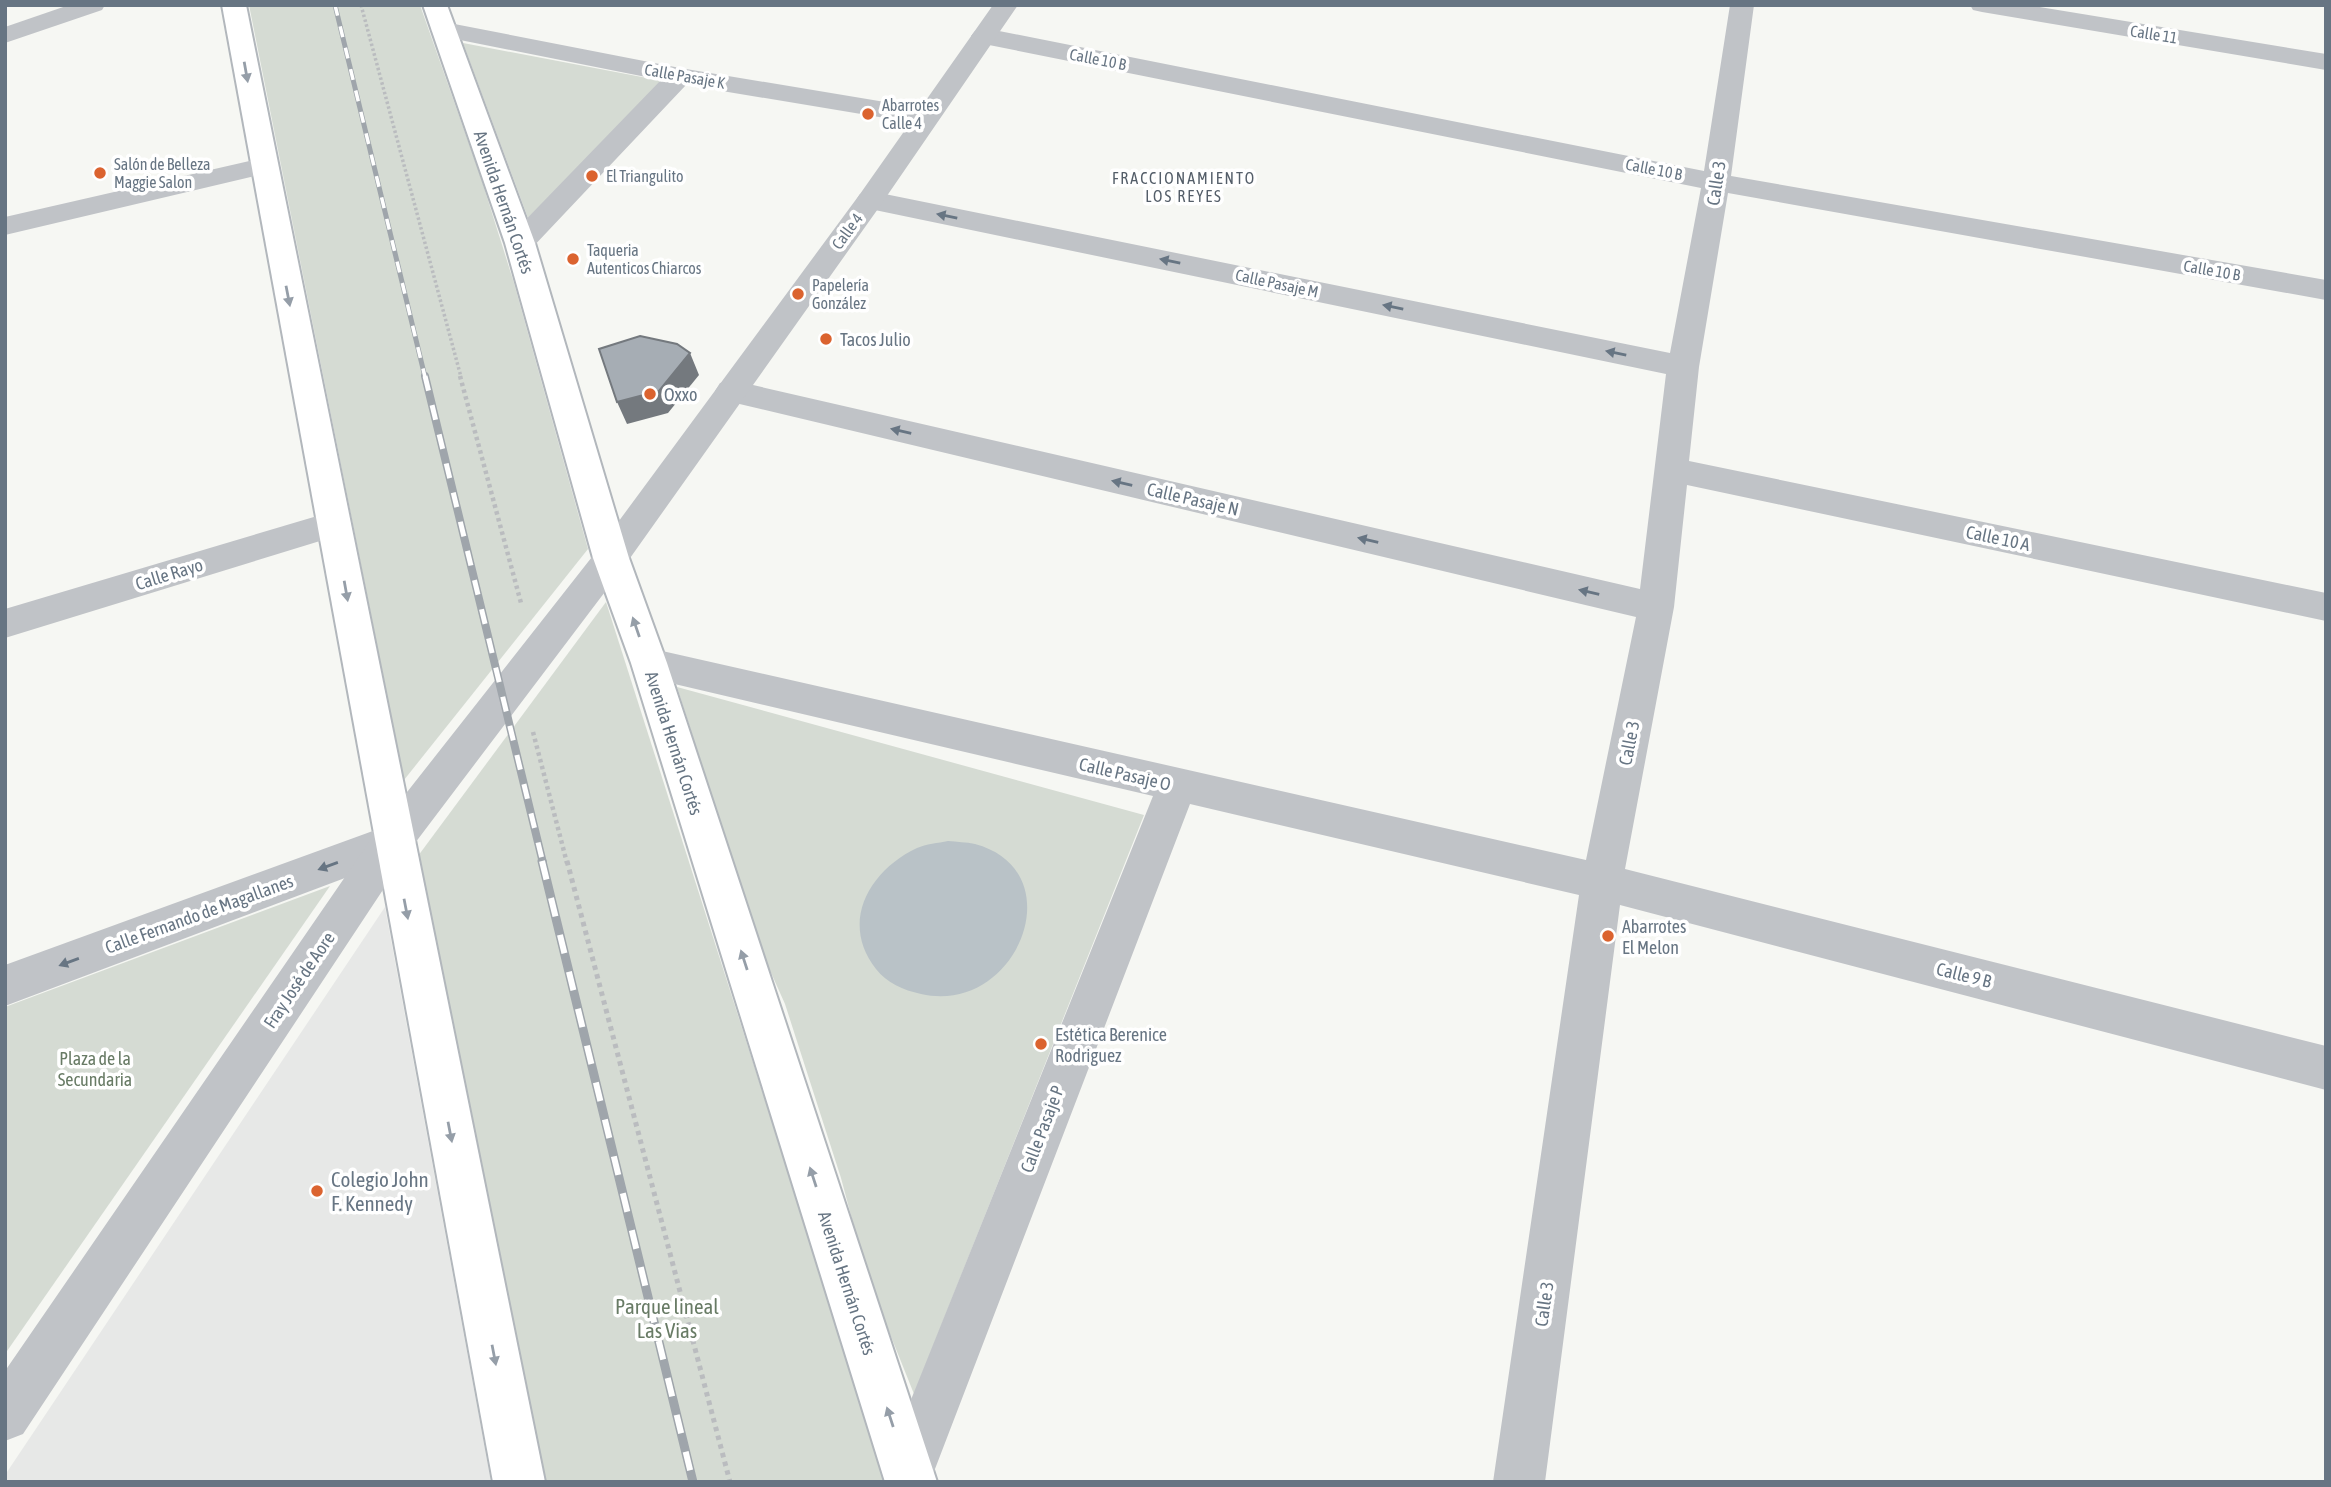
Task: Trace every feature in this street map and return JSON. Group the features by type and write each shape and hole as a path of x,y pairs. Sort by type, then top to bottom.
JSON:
{"main road":[{"path":"234,5 262,166 334,524 392,842 519,1482"},
{"name":"Avenida Hernán Cortés","path":"440,18 520,243 611,558 649,663 909,1477"}],"street":[{"path":"5,36 93,5"},
{"name":"Calle 4","path":"611,558 870,200 1006,5"},
{"name":"Calle 3","path":"1529,1479 1602,883 1656,607 1683,367 1716,182 1742,5"},
{"name":"Calle 11","path":"1982,5 2326,62"},
{"name":"Calle Pasaje K","path":"440,18 680,76 927,117"},
{"name":"Calle 10 B","path":"984,36 1716,182 2326,290"},
{"path":"520,243 680,76"},
{"path":"5,226 262,166"},
{"name":"Calle Pasaje M","path":"870,200 1683,367"},
{"name":"Calle Pasaje N","path":"731,391 1656,607"},
{"name":"Calle 10 A","path":"1670,469 2326,607"},
{"name":"Calle Rayo","path":"5,624 334,524"},
{"name":"Fray José de Aore","path":"9,1404 392,842 611,558"},
{"name":"Calle Pasaje O","path":"649,663 1602,883"},
{"name":"Calle Pasaje P","path":"909,1477 1177,786"},
{"name":"Calle Fernando de Magallanes","path":"5,986 392,842"},
{"name":"Calle 9 B","path":"1602,883 2326,1068"}],"path":[{"path":"361,5 527,624 526,707 730,1482"}],"shaded area":[{"path":"948,841 975,844 1005,859 1022,882 1027,909 1022,937 1007,963 984,984 955,995 921,994 896,985 876,969 865,951 860,933 860,916 865,899 874,884 900,858 917,848"},
{"name":"Colegio John F. Kennedy","path":"385,907 491,1482 5,1482 5,1475"}],"green space":[{"path":"249,5 420,5 481,178 514,283 588,549 404,780"},
{"path":"463,43 663,81 528,218"},
{"name":"Parque lineal Las Vias","path":"606,602 887,1482 535,1482 418,856"},
{"path":"677,687 1144,815 914,1394 868,1279 841,1178 785,1004 760,948"},
{"name":"Plaza de la Secundaria","path":"330,886 5,1354 5,1007"}],"building":[{"path":"640,336 677,344 690,353 659,391 617,402 599,349"}],"railway":[{"path":"335,5 425,377"},
{"path":"425,376 543,863"},
{"path":"542,861 693,1482"}],"place":[{"name":"Abarrotes Calle 4","path":"868,114"},
{"name":"Salón de Belleza Maggie Salon","path":"100,173"},
{"name":"El Triangulito","path":"592,176"},
{"name":"Taqueria Autenticos Chiarcos","path":"573,259"},
{"name":"Papelería González","path":"798,294"},
{"name":"Tacos Julio","path":"826,339"},
{"name":"Oxxo","path":"650,394"},
{"name":"Abarrotes El Melon","path":"1608,936"},
{"name":"Estética Berenice Rodriguez","path":"1041,1044"},
{"name":"Colegio John F. Kennedy","path":"317,1191"}],"district":[{"name":"FRACCIONAMIENTO LOS REYES","path":"1184,187"}]}
